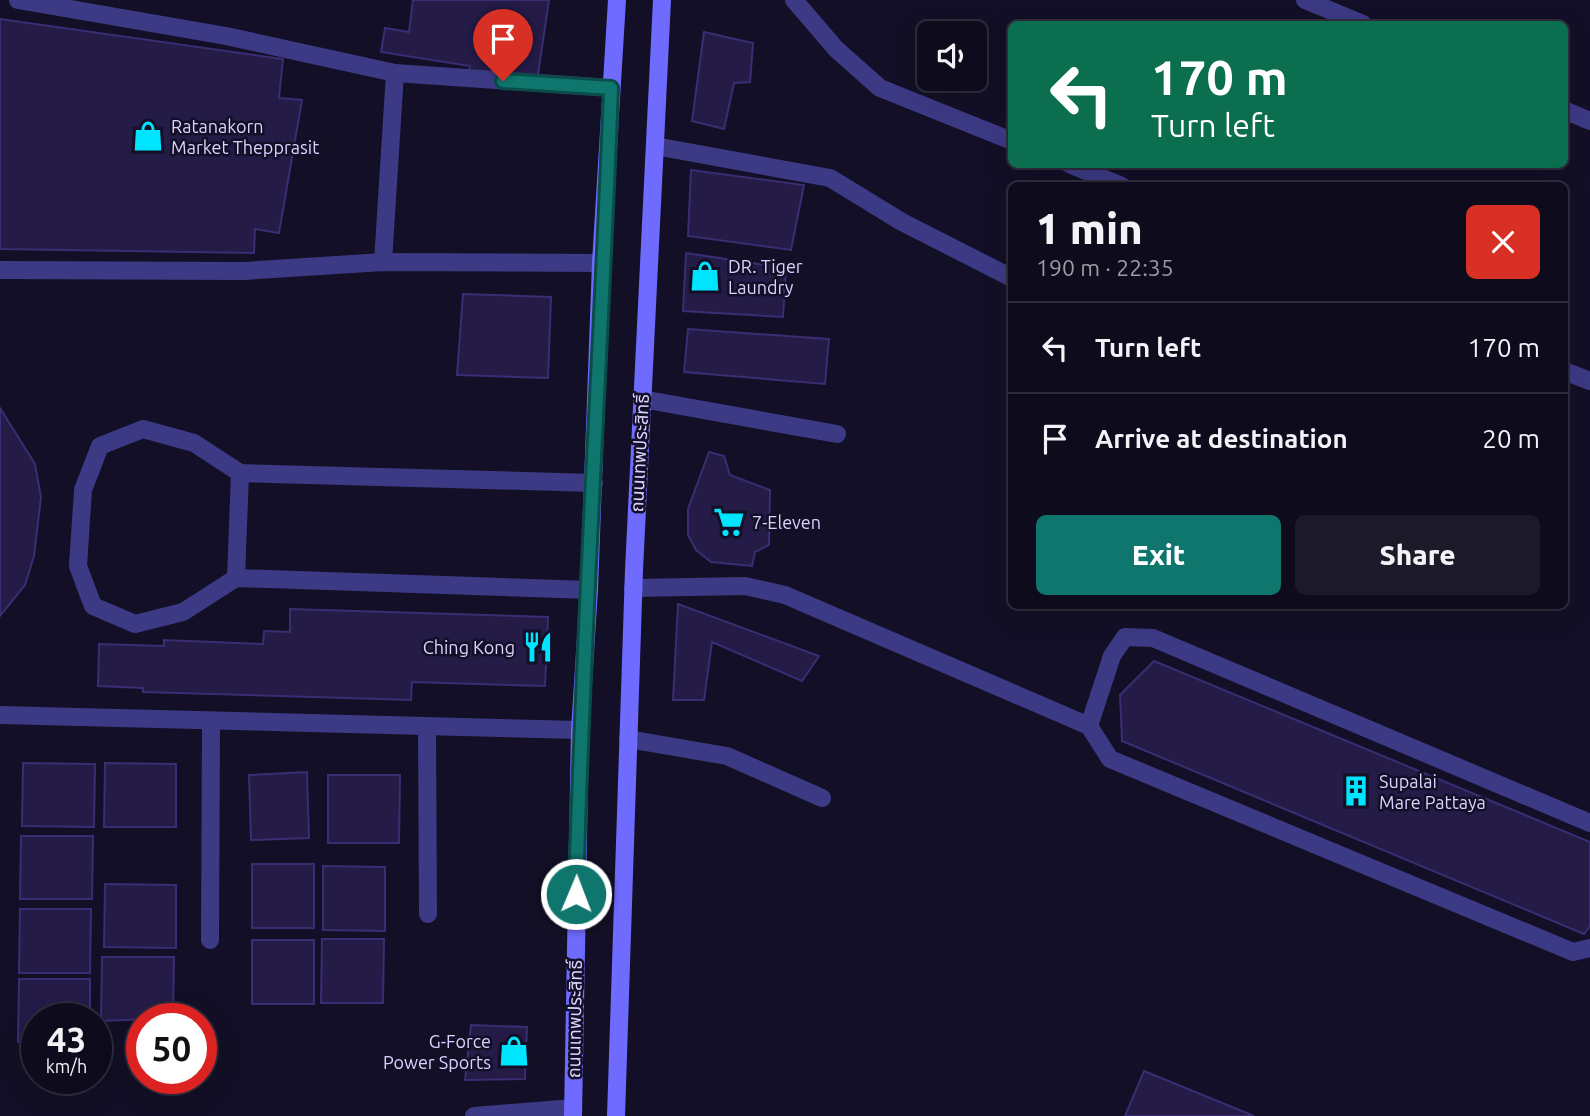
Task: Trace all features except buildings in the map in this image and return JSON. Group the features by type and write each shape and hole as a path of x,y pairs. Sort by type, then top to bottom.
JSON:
{"main road":[{"name":"ถนนเทพประสิทธิ์","path":"573,1112 580,730 590,590 601,263 617,0"},
{"name":"ถนนเทพประสิทธิ์","path":"616,1116 633,588 662,0"}],"street":[{"path":"18,0 226,36 395,73 611,88"},
{"path":"794,0 850,64 880,88 1008,139"},
{"path":"1305,0 1356,21"},
{"path":"383,262 395,73"},
{"path":"1568,112 1590,121"},
{"path":"655,146 830,178 902,222 1008,276"},
{"path":"1079,168 1112,182"},
{"path":"0,270 244,271 383,262 601,263"},
{"path":"1568,372 1590,381"},
{"path":"642,400 837,435"},
{"path":"590,590 236,578 183,612 135,624 93,606 78,566 83,490 100,446 142,429 194,443 240,472 594,483"},
{"path":"236,578 240,472"},
{"path":"633,588 745,586 785,595 1089,726 1110,759 1573,952 1590,948"},
{"path":"1089,726 1112,656 1125,637 1153,638 1590,823"},
{"path":"0,715 211,723 580,730"},
{"path":"210,940 211,723"},
{"path":"427,728 428,914"},
{"path":"628,739 727,756 822,798"},
{"path":"474,1116 573,1112"}],"place":[{"name":"Ratanakorn Market Thepprasit","path":"148,136"},
{"name":"DR. Tiger Laundry","path":"705,276"},
{"name":"7-Eleven","path":"729,522"},
{"name":"Ching Kong","path":"538,647"},
{"name":"Supalai Mare Pattaya","path":"1356,791"},
{"name":"G-Force Power Sports","path":"514,1051"}],"route":[{"path":"503,81 611,88 601,263 590,590 580,730 576,894"}]}
